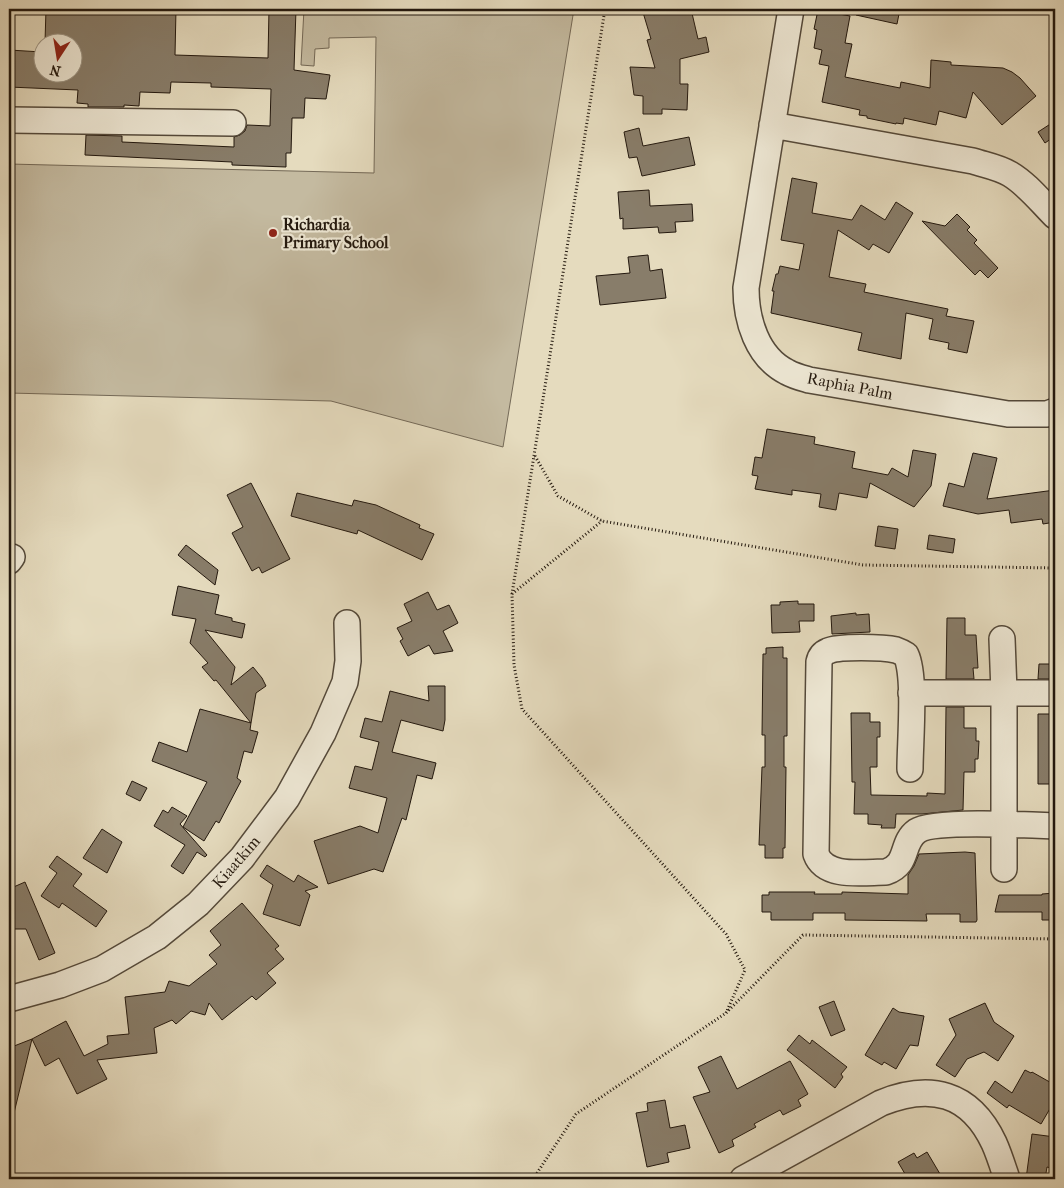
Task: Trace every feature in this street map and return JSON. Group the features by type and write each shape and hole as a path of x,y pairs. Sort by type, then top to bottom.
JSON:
{"street":[{"name":"Raphia Palm","path":"791,9 746,288 746,308 751,327 769,358 786,372 809,380 1008,414 1048,414 1055,411"},
{"path":"9,120 233,123"},
{"path":"772,125 993,167 1010,174 1028,188 1055,216"},
{"name":"Kiaatkim","path":"9,999 60,985 102,969 156,937 198,904 242,858 287,798 323,733 346,682 348,661 347,624"},
{"path":"1002,639 1004,692 1004,869"},
{"path":"910,769 911,693 909,661 906,655 895,650 841,648 827,651 820,658 818,681 816,844 818,860 827,869 836,871 886,872 896,868 904,857 909,840 918,830 925,827 1005,824 1055,826"},
{"path":"911,693 1055,693"},
{"path":"743,1179 881,1103 900,1095 917,1092 933,1092 947,1096 974,1112 994,1143 1007,1179"}],"path":[{"path":"605,9 512,594 514,665 522,709 726,934 745,970 726,1013"},
{"path":"535,456 558,496 602,521 863,565 1055,568"},
{"path":"512,594 602,521"},
{"path":"533,1179 576,1114 726,1013 803,935 1055,939"}],"shaded area":[{"name":"Richardia Primary School","path":"304,9 574,9 503,447 331,401 9,393 9,164 374,173 376,37 329,38 329,48 315,49 314,66 301,65"}],"building":[{"path":"46,9 176,9 175,55 268,58 269,9 296,9 294,70 330,75 326,99 305,98 304,118 292,118 291,153 286,153 286,167 232,165 232,162 85,155 86,135 122,136 122,142 234,147 234,137 245,131 247,125 270,126 271,89 211,87 211,83 171,82 170,93 140,92 139,106 88,107 88,104 77,103 78,90 9,87 9,50 32,51 32,82 82,82 82,32 45,32"},
{"path":"642,9 691,9 698,39 706,37 709,52 680,59 680,84 688,84 687,110 662,109 662,114 643,114 643,96 634,95 630,67 655,68 647,40 651,39"},
{"path":"856,9 900,9 897,24 856,15"},
{"path":"818,10 850,16 845,43 852,44 845,77 900,88 901,82 930,88 931,60 951,62 951,65 1003,68 1020,78 1036,96 1002,125 973,92 966,118 939,111 936,125 904,118 903,124 896,124 859,115 860,110 822,102 829,66 819,64 822,50 814,48 817,30 814,29"},
{"path":"1055,121 1055,136 1045,143 1038,132"},
{"path":"639,128 643,146 689,137 695,165 642,176 637,157 629,158 624,132"},
{"path":"792,178 817,183 812,213 852,220 861,205 885,220 896,202 913,213 889,253 873,244 869,250 838,230 829,277 866,284 864,292 948,309 946,316 974,321 967,353 948,349 949,343 929,339 933,319 906,313 901,359 858,350 862,333 771,313 774,291 772,291 776,274 778,274 780,266 799,270 804,244 781,240"},
{"path":"649,190 650,206 692,204 693,221 675,222 676,232 659,233 658,227 623,229 623,218 620,219 618,192"},
{"path":"957,214 970,227 967,230 977,240 974,243 998,268 988,278 980,270 975,275 922,221 945,226"},
{"path":"648,255 650,271 662,269 666,298 600,305 596,276 630,273 628,257"},
{"path":"767,429 815,437 814,444 855,452 852,468 888,475 892,468 908,477 913,450 936,454 931,486 914,507 870,483 867,498 839,493 836,510 819,507 821,494 792,490 792,495 755,489 758,476 752,475 755,457 762,458"},
{"path":"973,453 997,458 987,499 1055,490 1055,522 1043,524 1042,519 1011,523 1009,510 978,514 943,506 949,483 964,487"},
{"path":"251,483 290,559 262,573 259,567 252,571 232,533 243,527 227,495"},
{"path":"297,493 352,506 354,500 376,505 420,525 419,528 434,534 422,560 358,530 357,534 291,516"},
{"path":"878,526 898,529 895,549 875,546"},
{"path":"929,535 955,539 953,553 927,549"},
{"path":"186,545 218,570 215,585 178,555"},
{"path":"178,586 219,595 215,614 232,618 232,621 245,624 242,638 205,630 235,667 231,685 253,667 266,686 256,693 251,723 216,680 214,681 202,667 208,663 190,643 196,619 172,615"},
{"path":"428,592 437,610 449,605 458,623 443,631 453,651 434,654 429,645 408,656 400,641 403,639 397,628 412,621 404,604"},
{"path":"798,601 798,604 814,604 814,621 799,621 800,632 772,633 771,605 780,605 780,602"},
{"path":"856,613 856,615 869,614 870,632 832,634 831,616"},
{"path":"947,618 965,618 965,635 976,635 978,668 973,668 974,679 946,679"},
{"path":"783,647 783,658 787,658 787,736 784,736 784,767 786,767 785,848 783,848 783,858 765,858 765,845 759,845 762,767 765,767 765,735 762,735 763,654 766,654 766,648"},
{"path":"1039,664 1055,664 1055,679 1038,679"},
{"path":"428,686 445,686 445,720 443,731 401,720 392,752 436,763 432,779 417,775 406,820 402,818 383,872 374,869 328,884 314,841 360,826 378,833 387,798 349,788 355,766 372,770 379,742 360,737 365,718 382,722 390,691 429,701"},
{"path":"946,707 964,707 964,728 976,728 976,741 979,741 978,759 975,759 975,772 964,772 963,810 922,814 896,814 895,828 881,828 882,825 868,824 868,814 854,814 855,782 852,782 851,713 870,713 870,722 880,722 880,737 877,737 877,767 870,767 871,795 927,796 927,793 945,794"},
{"path":"200,709 251,723 250,730 258,732 252,753 244,751 237,778 241,781 219,823 216,821 204,841 183,827 207,782 152,761 159,742 187,752"},
{"path":"1038,714 1055,714 1055,784 1038,784"},
{"path":"132,781 147,788 140,801 126,794"},
{"path":"172,807 187,816 180,824 207,855 205,857 197,852 183,874 171,866 185,845 154,826 163,810 168,813"},
{"path":"102,829 122,842 107,873 83,858"},
{"path":"975,853 976,922 960,922 960,914 926,914 927,921 845,920 845,913 813,913 813,920 771,920 771,912 762,912 762,895 769,895 769,892 908,894 908,875 919,854"},
{"path":"57,856 82,874 73,886 107,911 96,927 62,903 59,908 41,896 57,873 49,867"},
{"path":"267,865 294,882 298,875 318,887 305,891 310,895 300,926 263,914 273,885 260,876"},
{"path":"25,882 55,953 39,960 26,929 9,929 9,889"},
{"path":"1055,893 1055,920 1042,920 1042,912 995,912 999,895 1042,895"},
{"path":"242,903 279,946 275,949 284,959 267,973 276,983 256,1000 252,996 222,1020 209,1003 205,1015 191,1011 176,1024 172,1020 154,1028 157,1053 97,1060 107,1079 77,1094 59,1058 45,1066 32,1039 66,1021 84,1056 108,1044 107,1036 129,1034 125,997 165,992 169,981 189,986 217,964 209,955 221,945 210,931"},
{"path":"834,1001 845,1030 831,1036 819,1007"},
{"path":"985,1003 994,1022 1014,1036 998,1061 984,1052 967,1059 955,1077 936,1065 956,1035 949,1019"},
{"path":"893,1008 899,1012 924,1016 918,1046 910,1045 896,1069 884,1062 882,1065 865,1055"},
{"path":"799,1035 810,1044 812,1040 847,1067 841,1074 843,1077 835,1088 787,1050"},
{"path":"32,1039 14,1113 9,1113 9,1048"},
{"path":"721,1056 737,1089 790,1061 808,1094 798,1100 801,1106 783,1115 780,1110 754,1124 756,1127 732,1140 734,1146 719,1153 693,1097 710,1092 698,1067"},
{"path":"1025,1070 1055,1085 1055,1100 1041,1124 1009,1105 1007,1108 987,1093 995,1081 1012,1093"},
{"path":"665,1100 670,1128 685,1125 690,1148 667,1153 669,1162 647,1167 636,1113 648,1111 647,1103"},
{"path":"1032,1134 1055,1137 1055,1169 1047,1167 1045,1179 1026,1179"},
{"path":"927,1152 943,1179 908,1179 898,1162 914,1153 917,1158"}],"place":[{"name":"Richardia Primary School","path":"273,233"}]}
